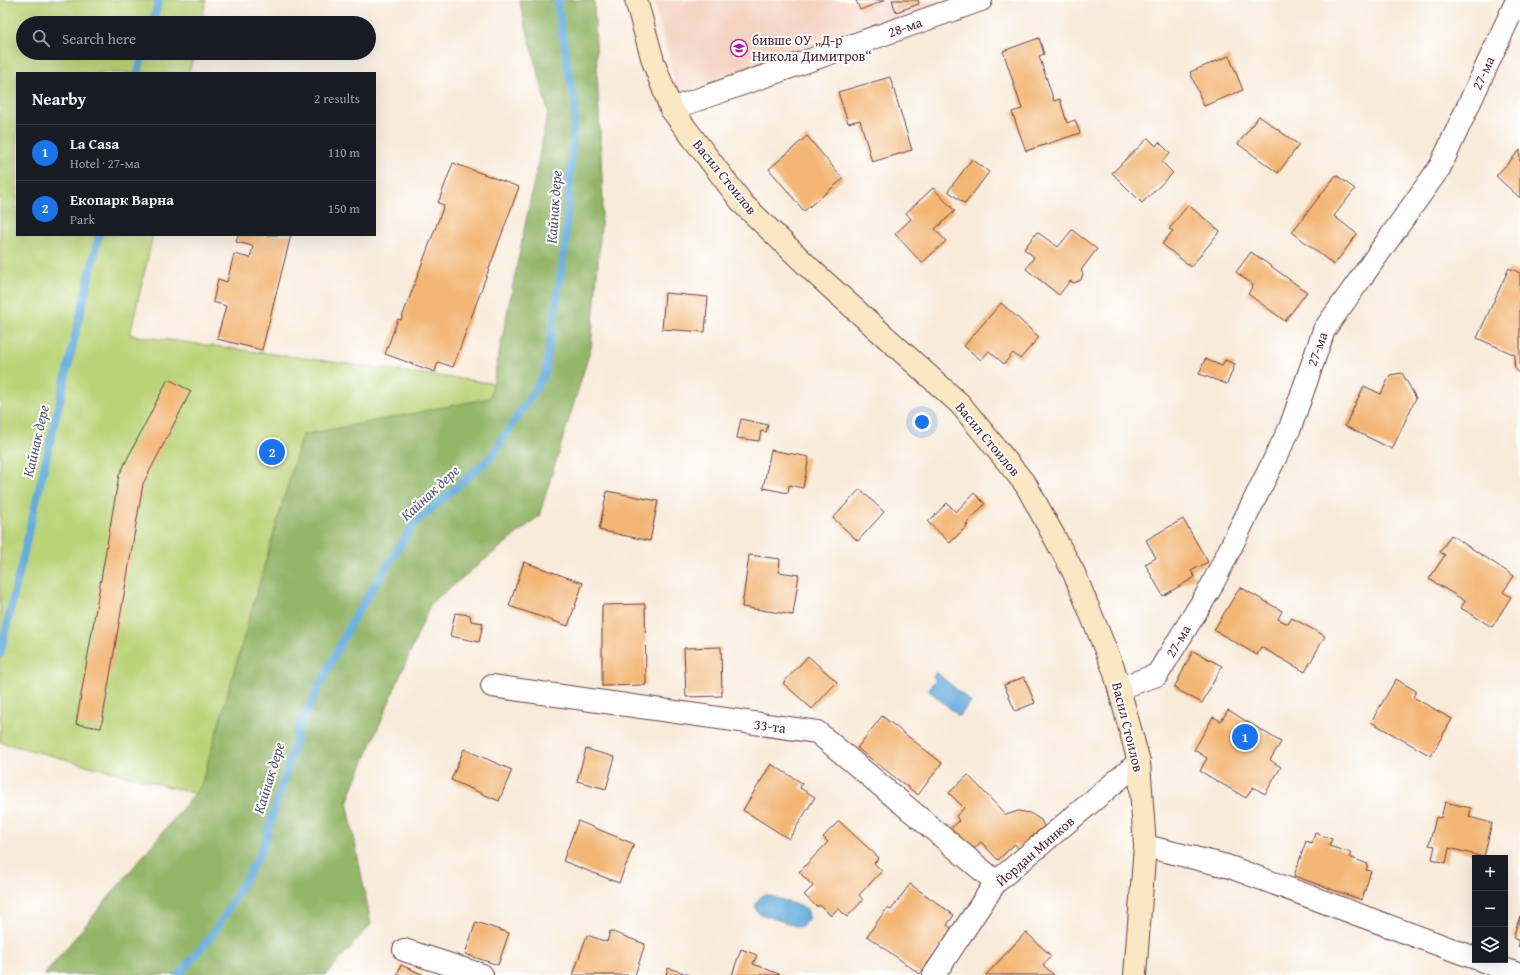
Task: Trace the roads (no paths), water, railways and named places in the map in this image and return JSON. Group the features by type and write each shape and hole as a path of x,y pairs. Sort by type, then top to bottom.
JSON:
{"street":[{"name":"Васил Стоилов","path":"636,0 653,61 671,109 743,204 817,275 960,404 1026,485 1074,573 1114,670 1139,762 1145,846 1135,975"},
{"name":"28-ма","path":"671,109 981,0"},
{"name":"27-ма","path":"1119,688 1157,675 1210,589 1290,428 1324,330 1440,167 1517,0"},
{"name":"33-та","path":"492,686 817,732 996,882"},
{"name":"Йордан Минков","path":"934,975 996,882 1139,762"},
{"path":"1145,846 1227,866 1472,957"},
{"path":"404,950 482,975"},
{"path":"1489,963 1520,975"}],"water":[{"path":"936,672 971,702 959,716 927,689 936,680 933,677"},
{"path":"765,894 806,908 809,914 808,919 799,927 758,913 756,907 757,902"}],"waterway":[{"name":"Кайнак дере","path":"154,16 159,0"},
{"name":"Кайнак дере","path":"179,975 216,930 262,850 301,723 351,623 413,525 491,457 545,374 565,247 575,106 558,10 558,0"},
{"name":"Кайнак дере","path":"138,72 141,60"},
{"name":"Кайнак дере","path":"0,654 99,236"}],"place":[{"name":"бивше ОУ „Д-р Никола Димитров“","path":"739,48"},
{"name":"Екопарк Варна","path":"272,452"},
{"name":"La Casa","path":"1245,737"}]}
